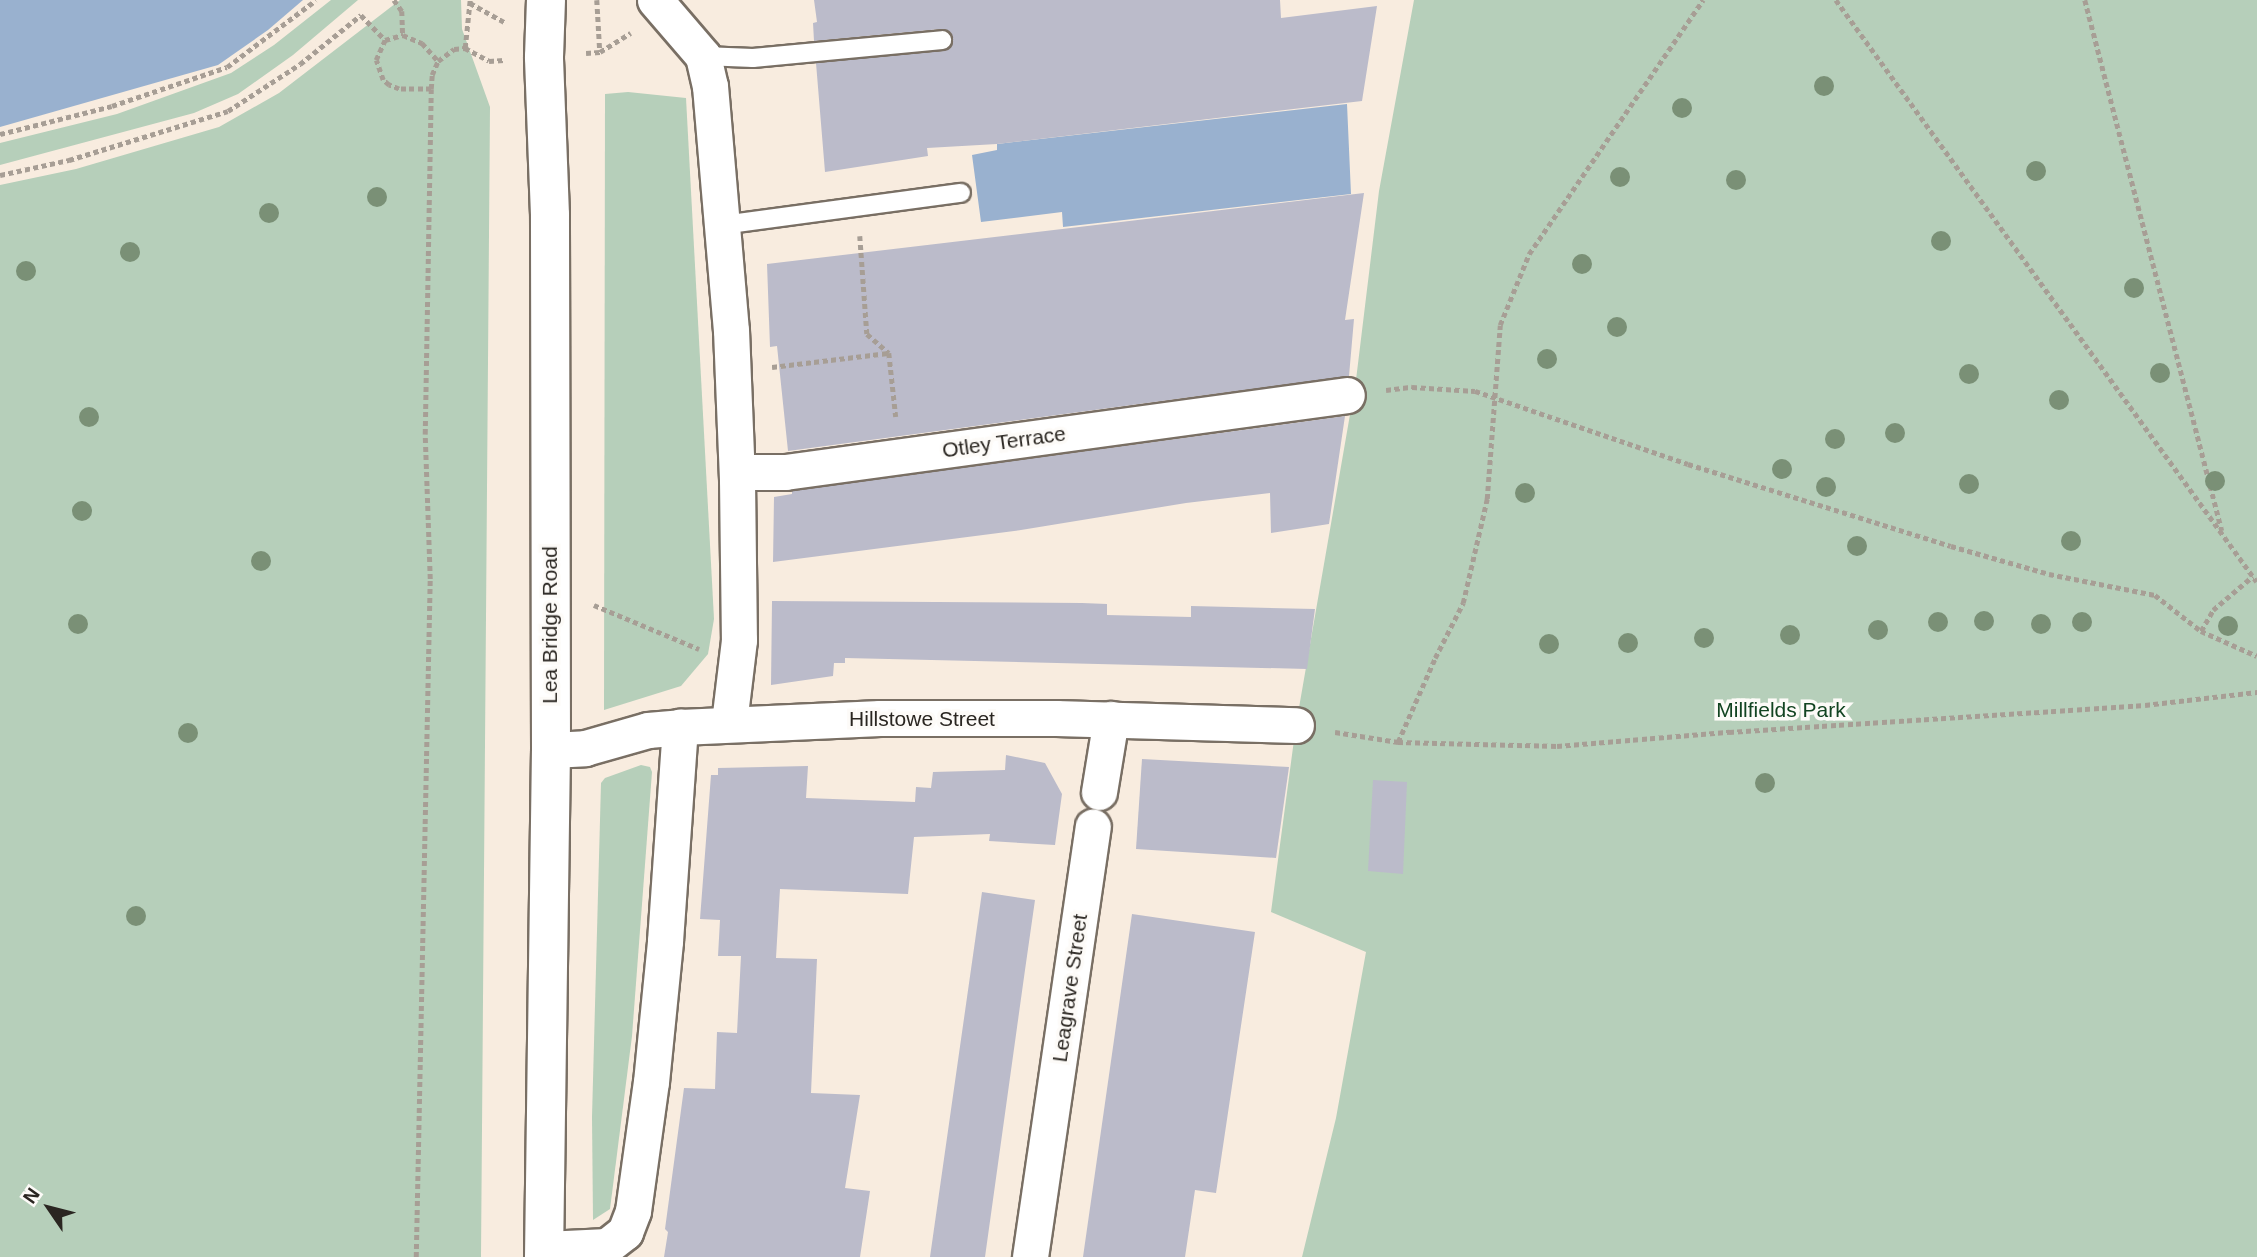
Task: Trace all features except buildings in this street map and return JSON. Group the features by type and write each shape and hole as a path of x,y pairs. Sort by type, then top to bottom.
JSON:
{"main road":[{"name":"Lea Bridge Road","path":"545,1253 551,750 550,215 544,57 546,0"}],"street":[{"path":"655,0 704,56 710,86 723,225 737,472 739,640 729,723"},
{"name":"Otley Terrace","path":"737,472 785,472 1347,394"},
{"name":"Hillstowe Street","path":"551,750 585,748 648,730 729,723 880,718 1111,719 1296,726"},
{"name":"Leagrave Street","path":"1099,792 1111,719"},
{"name":"Lea Bridge Road","path":"545,1253 607,1246 625,1232 633,1211 657,1018 680,727"},
{"name":"Leagrave Street","path":"1030,1257 1093,827"}],"lane":[{"path":"704,56 753,58 942,40"},
{"path":"723,225 961,193"},
{"name":"Leagrave Street","path":"1093,827 1099,792"}],"path":[{"path":"0,134 112,106 227,67 317,0"},
{"path":"394,0 402,11 403,35"},
{"path":"597,0 600,52"},
{"path":"1398,742 1463,603 1487,499 1500,325 1529,254 1703,0"},
{"path":"1836,0 2257,582"},
{"path":"2085,0 2223,535"},
{"path":"465,48 470,2 500,19"},
{"path":"0,175 69,160 228,111 300,64 361,15 385,40"},
{"path":"385,40 403,35 422,43 438,61"},
{"path":"385,40 376,60 383,80 399,89 431,89"},
{"path":"416,1257 430,579 425,434 432,75 438,61 454,49 465,48 489,61 503,60"},
{"path":"858,208 867,334 889,353 901,456"},
{"path":"733,372 889,353"},
{"path":"1347,394 1412,387 1475,391 1688,464 1951,546 2049,574 2155,595 2201,631 2257,656"},
{"path":"2201,631 2213,610 2253,576"},
{"path":"594,605 708,653"},
{"path":"1296,726 1398,742 1557,746 2145,705 2257,692"}],"green space":[{"path":"331,0 358,0 293,55 238,94 194,113 0,165 0,143 117,114 231,73 274,45"},
{"path":"400,0 461,0 462,29 490,107 481,1257 0,1257 0,185 76,169 219,127 279,93"},
{"name":"Millfields Park","path":"1414,0 2257,0 2257,1257 1302,1257 1336,1118 1366,952 1271,912 1296,725 1356,380 1379,191"},
{"path":"628,92 686,98 714,619 708,654 681,686 604,710 605,94"},
{"path":"641,765 650,767 652,772 632,1036 610,1209 593,1220 592,1117 601,783 605,778"}],"water":[{"path":"0,0 303,0 268,30 218,65 0,127"},
{"path":"1347,104 1351,194 1063,227 1062,212 981,222 972,155 997,150 997,144"}]}
